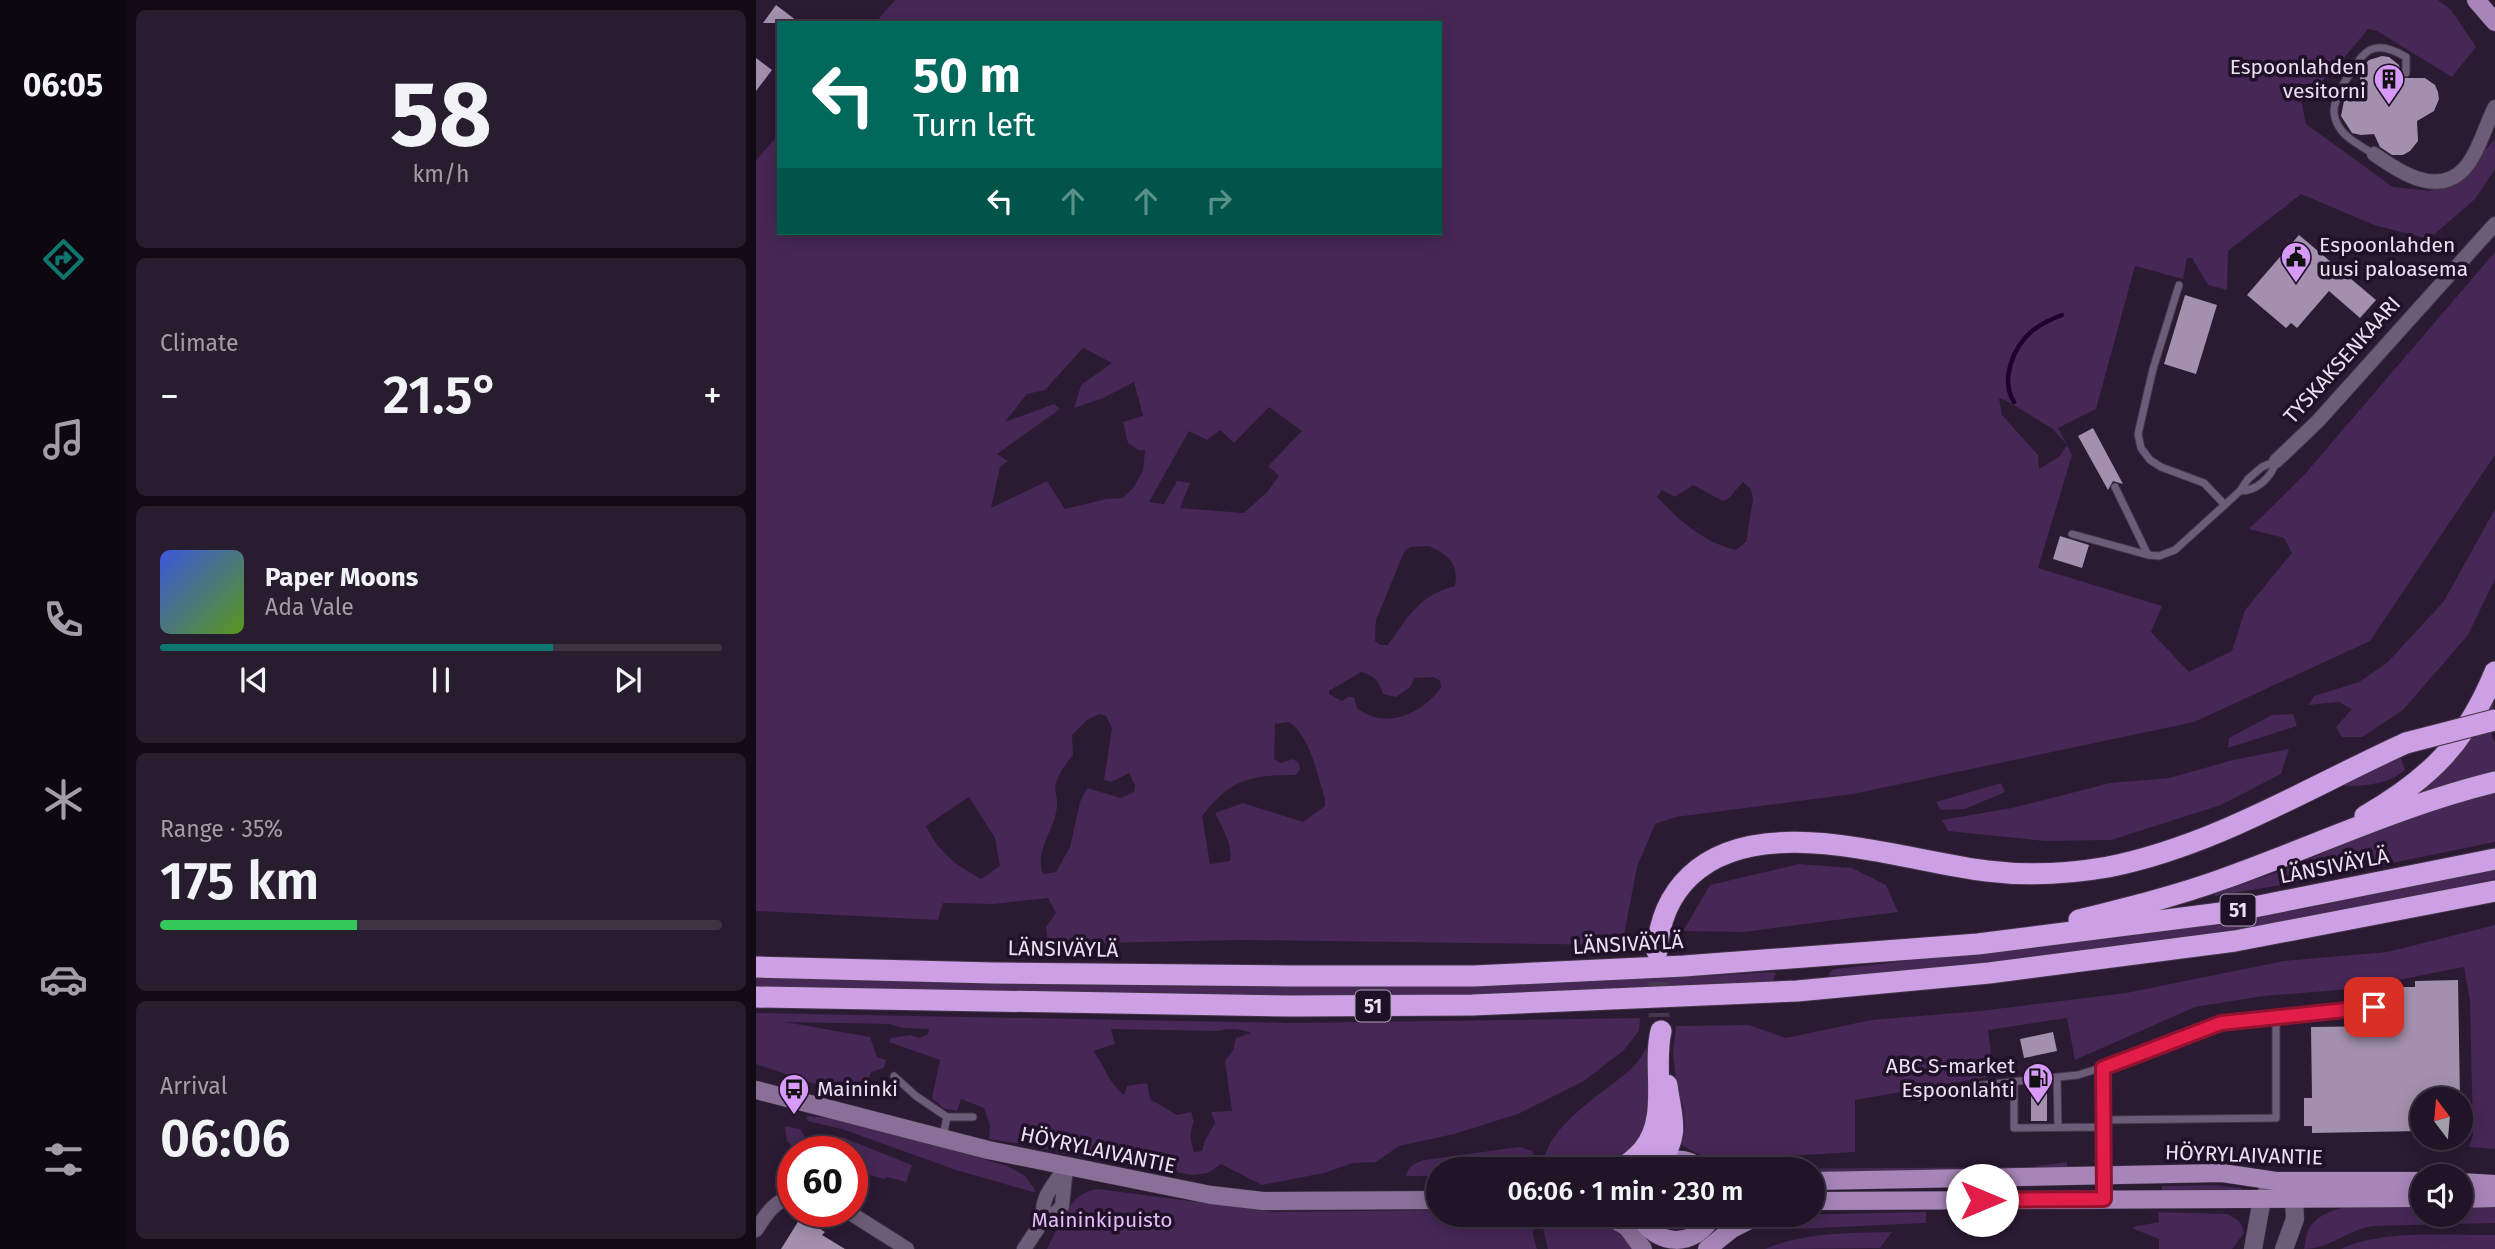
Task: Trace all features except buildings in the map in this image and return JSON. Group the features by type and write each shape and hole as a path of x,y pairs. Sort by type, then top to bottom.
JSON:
{"highway":[{"path":"2337,834 2432,771 2453,748 2480,708 2495,672"},
{"path":"1657,951 1665,911 1683,884 1708,862 1740,848 1777,842 1801,843 2020,874 2104,867 2167,852 2210,835 2406,743 2495,720"},
{"path":"1978,944 2182,893 2257,867 2337,834 2495,782"},
{"name":"LÄNSIVÄYLÄ","path":"756,967 1074,974 1474,976 1684,966 1978,944 2229,912 2495,859"},
{"name":"51","path":"756,996 993,1002 1444,1006 1797,991 1989,974 2235,942 2495,891"},
{"path":"1635,1157 1650,1139 1658,1106 1657,1048 1660,1024 1674,1124 1671,1144 1661,1157"}],"main road":[{"path":"2476,0 2495,22"},
{"name":"HÖYRYLAIVANTIE","path":"756,1090 943,1138 1161,1187 1263,1201 1426,1200"},
{"name":"HÖYRYLAIVANTIE","path":"1825,1181 2222,1173 2276,1181 2410,1181"},
{"path":"2473,1183 2495,1184"},
{"name":"HÖYRYLAIVANTIE","path":"1825,1201 2410,1198"},
{"path":"2473,1199 2495,1198"},
{"path":"1627,1227 1643,1249"},
{"path":"1645,1227 1653,1240 1654,1249"},
{"path":"1650,1227 1669,1240 1687,1243 1705,1227"},
{"path":"1707,1249 1737,1227"}],"street":[{"path":"2374,154 2410,177 2424,181 2440,181 2454,176 2463,170 2472,156 2495,107"},
{"name":"TYSKAKSENKAARI","path":"2276,461 2318,421 2495,224"},
{"path":"1024,1249 1044,1219 1062,1206 1066,1167"},
{"path":"2253,1249 2262,1199 2276,1181 2294,1199 2295,1219 2284,1249"},
{"path":"756,1230 777,1204"},
{"path":"868,1224 907,1249"}],"lane":[{"path":"2374,154 2340,129 2334,110 2339,94 2360,60 2370,50 2383,48 2398,52 2406,58 2406,73"},
{"path":"2179,285 2153,369 2138,434 2141,447 2150,460 2161,467 2204,483 2225,505"},
{"path":"2072,534 2159,556 2175,550 2240,491 2255,488 2269,476 2276,461"},
{"path":"2115,487 2148,555"},
{"path":"1920,1097 1982,1085 2078,1076 2221,1023 2374,1007"},
{"path":"2014,1082 2014,1128 2276,1118 2276,1018"},
{"path":"2103,1068 2104,1199"},
{"path":"894,1076 916,1096 947,1116 973,1117"},
{"path":"2057,1077 2058,1127"},
{"path":"943,1138 947,1116"}],"green space":[{"path":"895,0 2438,0 2451,10 2476,47 2452,77 2377,31 2368,29 2334,70 2301,100 2306,124 2393,187 2430,191 2460,178 2495,139 2495,169 2475,199 2429,239 2374,225 2301,194 2228,251 2227,290 2208,285 2192,258 2187,258 2183,279 2135,266 2096,409 2058,428 2067,444 2053,429 1999,398 2002,415 2038,455 2039,469 2059,457 2067,445 2072,455 2038,568 2162,606 2151,632 2189,672 2232,651 2245,610 2292,553 2284,538 2249,529 2304,475 2495,252 2495,455 2370,641 2194,722 1853,794 1676,817 1655,824 1637,867 1622,945 1242,940 1048,944 1046,927 1056,913 1048,898 994,904 943,903 938,920 756,911 756,160 777,136 777,235 1442,235 1442,21 877,21","holes":["1083,348 1112,363 1081,385 1074,408 1103,398 1134,382 1143,416 1123,422 1128,443 1138,450 1145,450 1143,471 1123,498 1106,499 1065,509 1047,481 991,508 1000,467 1008,461 997,454 1060,409 1054,404 1005,422 1027,394 1045,390","1269,407 1302,431 1268,466 1279,476 1267,492 1244,513 1180,508 1190,483 1177,481 1164,504 1149,502 1189,431 1207,440 1220,430 1234,443","1743,482 1751,489 1753,499 1746,542 1736,550 1713,542 1693,530 1657,497 1662,490 1675,497 1693,485 1723,501","1429,546 1442,553 1454,566 1455,586 1423,601 1408,616 1388,645 1381,645 1375,641 1376,620 1405,550","1361,672 1376,680 1383,694 1396,697 1410,687 1415,678 1434,677 1440,681 1441,688 1424,705 1403,716 1391,718 1368,715 1357,708 1354,697 1342,701 1329,694 1329,691","1099,714 1106,716 1112,728 1104,780 1111,782 1129,773 1135,785 1134,792 1121,798 1087,788 1080,802 1070,847 1056,872 1043,874 1041,856 1056,814 1056,783 1073,755 1072,735 1087,720","1289,722 1303,737 1316,768 1325,806 1303,822 1243,803 1215,813 1224,830 1231,855 1230,861 1210,864 1202,816 1212,804 1222,794 1242,782 1266,776 1295,775 1300,770 1299,763 1293,759 1280,763 1274,759 1275,724","969,797 995,838 1000,866 981,879 943,851 926,826"]},
{"path":"2495,509 2495,579 2468,635 2403,710 2362,737 2342,737 2336,727 2352,709 2339,702 2308,705 2314,696 2359,682 2388,662 2444,601"},
{"path":"2495,688 2492,735 2495,743 2495,772 2410,799"},
{"path":"2293,714 2297,726 2228,748 2229,738 2272,715"},
{"path":"2289,749 2281,774 2221,805 2111,840 2045,841 1948,831 1942,820 2012,808 2110,783 2169,778 2233,760"},
{"path":"2400,755 2405,770 2399,775 2377,783 2345,786 2343,780"},
{"path":"2001,783 2005,792 1965,809 1941,810 1936,802"},
{"path":"2495,789 2495,842 2294,883 2215,896 2215,893 2284,870 2397,821"},
{"path":"1799,864 1852,868 1886,885 1898,912 1744,932 1683,931 1710,885"},
{"path":"2495,870 2495,879 2317,916 2153,942 1948,968 1829,976 1834,969 2117,938 2292,911"},
{"path":"2495,925 2495,1149 2473,1147 2470,1001 2464,967 2352,989 2264,996 2195,1007 2075,1060 2067,1018 1988,1030 1994,1076 1855,1100 1855,1152 1772,1157 1708,1157 1682,1145 1685,1127 1683,1106 1677,1092 1673,1053 1676,1026 1749,1025 1786,1038 1871,1020 1980,1011 2126,993 2284,961 2387,952"},
{"path":"1776,973 1773,981 1478,994 1284,996 756,987 756,978 1264,986 1519,983"},
{"path":"756,1013 1292,1023 1640,1018 1639,1031 1624,1050 1584,1081 1518,1114 1454,1134 1399,1146 1376,1162 1353,1163 1324,1173 1262,1185 1221,1164 1208,1173 1191,1175 1121,1160 1065,1154 1031,1145 989,1139 990,1125 984,1108 961,1099 957,1111 943,1108 932,1098 940,1060 889,1042 891,1038 910,1035 920,1038 928,1034 929,1029 903,1028 889,1024 785,1022 870,1037 877,1057 886,1060 884,1068 871,1072 862,1100 756,1064","holes":["1111,1029 1234,1029 1251,1033 1236,1038 1233,1050 1225,1061 1232,1111 1211,1112 1215,1123 1202,1151 1194,1152 1191,1140 1194,1122 1191,1112 1177,1115 1150,1099 1147,1083 1127,1086 1124,1095 1093,1051 1115,1044"]},
{"path":"1648,1045 1652,1106 1643,1135 1624,1157 1545,1157 1554,1138 1565,1124 1639,1059"},
{"path":"806,1117 846,1120 1007,1166 1025,1176 1036,1191 956,1170 868,1138 868,1136 808,1121"},
{"path":"785,1126 800,1129 804,1136 786,1136"},
{"path":"1519,1147 1533,1151 1533,1157 1446,1157"},
{"path":"868,1148 912,1165 906,1182 887,1177 884,1179 868,1174"},
{"path":"1424,1160 1426,1176 1406,1176 1412,1165"},
{"path":"2067,1162 2067,1168 1825,1174 1825,1168 2032,1167"},
{"path":"2212,1185 2241,1188 2242,1194 2162,1194 2162,1186"},
{"name":"Maininkipuisto","path":"1098,1189 1274,1212 1426,1210 1426,1227 1533,1227 1537,1249 1047,1249 1072,1203 1088,1191"},
{"path":"2473,1203 2495,1203 2495,1223 2473,1224"},
{"path":"2410,1204 2410,1225 2363,1228 2322,1246 2304,1249 2311,1226 2323,1215 2350,1206"},
{"path":"1926,1212 1926,1223 1795,1229 1793,1227 1825,1227 1825,1214"},
{"path":"2158,1212 2227,1214 2239,1221 2244,1233 2232,1249 2159,1249 2159,1239 2133,1227 2159,1222"},
{"path":"1543,1227 1609,1227 1627,1240 1634,1249 1548,1249"},
{"path":"1892,1232 1880,1248 1765,1249 1812,1236"},
{"path":"2495,1235 2495,1249 2341,1249 2396,1236"}],"waterway":[{"path":"2014,402 2008,384 2014,355 2032,331 2062,315"}],"tunnel":[{"path":"1657,951 1659,1017"}],"place":[{"name":"Espoonlahden vesitorni","path":"2389,106"},
{"name":"Espoonlahden uusi paloasema","path":"2296,284"},
{"name":"ABC S-market Espoonlahti","path":"2038,1105"},
{"name":"Maininki","path":"794,1116"}],"route":[{"path":"1982,1200 2104,1199 2103,1068 2221,1023 2374,1007"}]}
